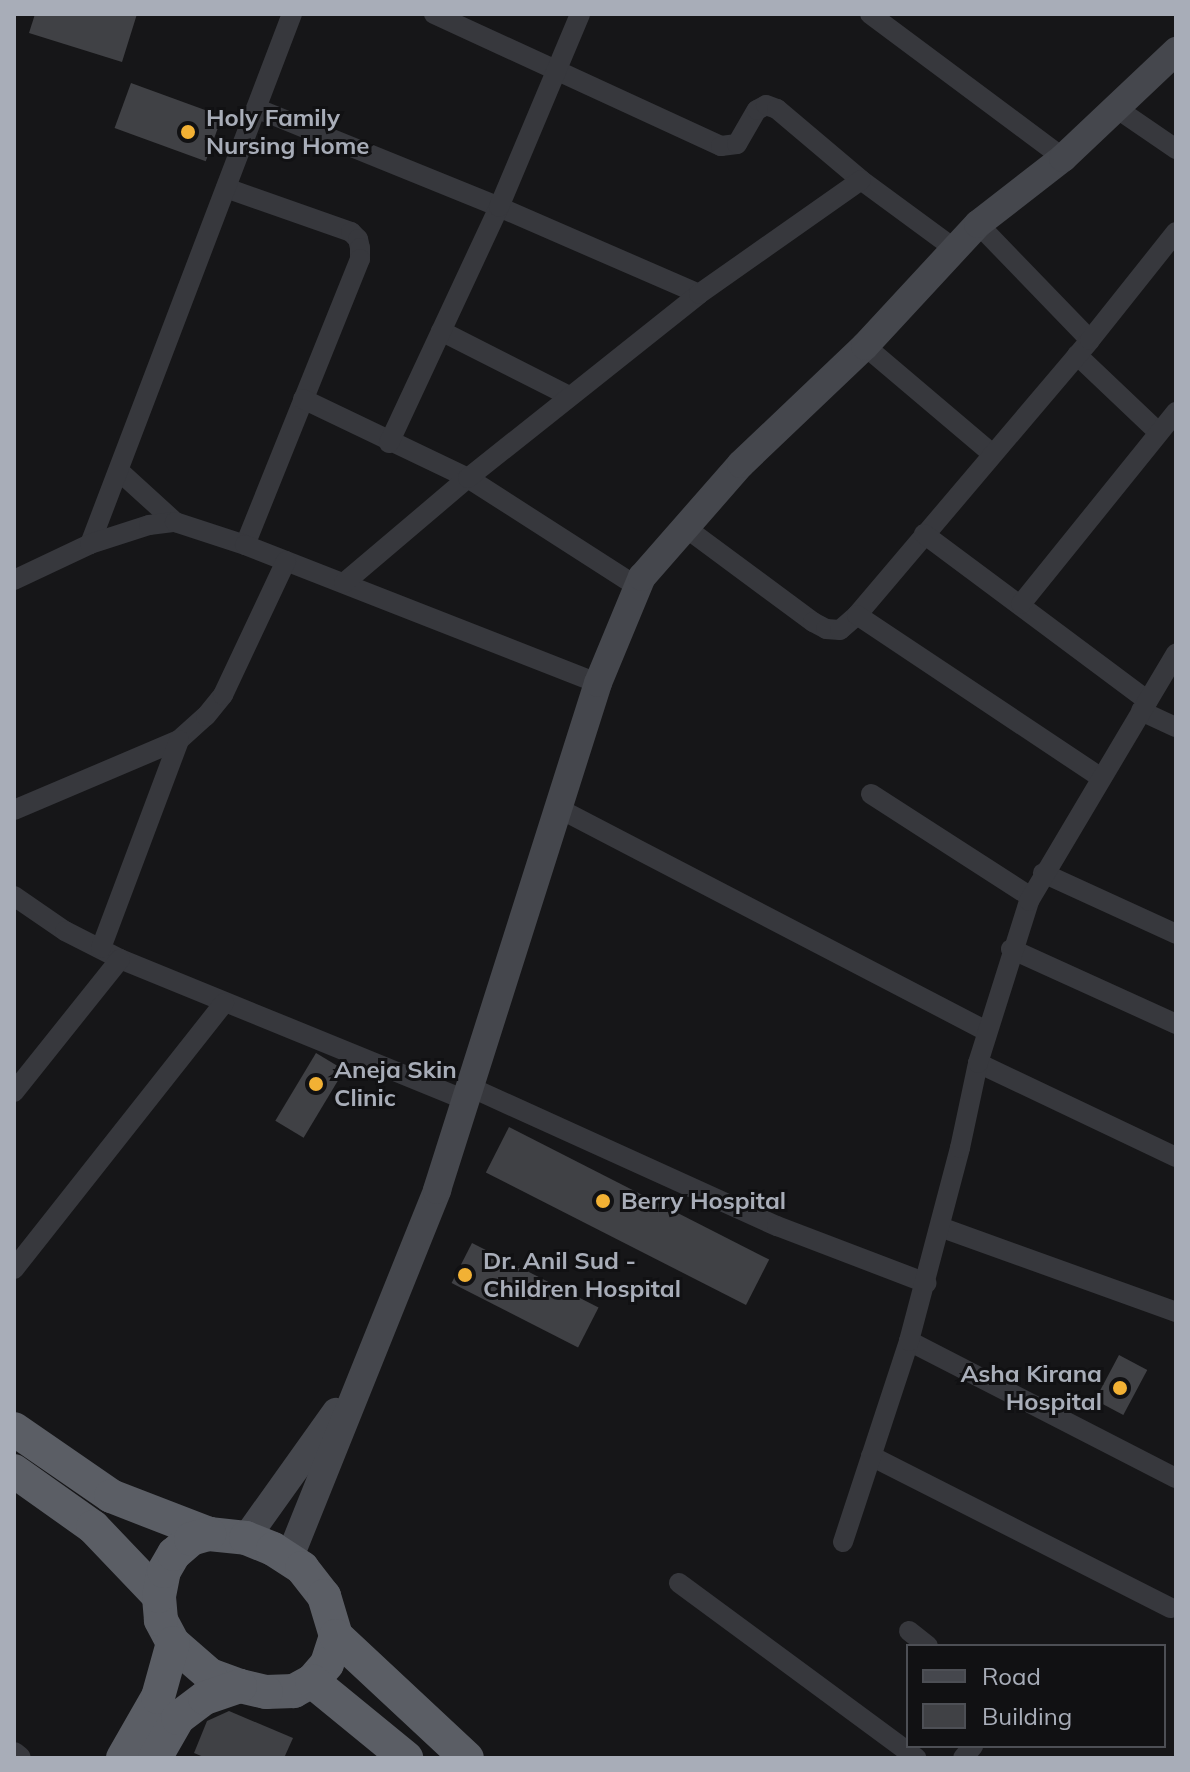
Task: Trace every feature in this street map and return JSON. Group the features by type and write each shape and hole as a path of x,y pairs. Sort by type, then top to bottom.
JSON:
{"highway":[{"path":"14,1429 111,1496 209,1534 246,1538 302,1568 324,1596 336,1636 467,1758"},
{"path":"14,1471 93,1527 159,1596"},
{"path":"209,1534 191,1539 174,1554 164,1571 159,1596 161,1620 173,1643 210,1675 266,1692 294,1691 312,1681 327,1664 336,1636"},
{"path":"123,1758 158,1697 173,1643"},
{"path":"312,1681 406,1758"},
{"path":"155,1758 178,1718 205,1698 240,1686"}],"main road":[{"path":"289,1559 437,1190 598,683 638,587 741,464 865,346 978,224 1063,158 1176,51"},
{"path":"246,1538 364,1373"}],"street":[{"path":"90,544 292,14"},
{"path":"434,14 721,146 737,144 757,110 771,106 861,180 955,249"},
{"path":"389,443 499,207 580,14"},
{"path":"870,14 1063,158"},
{"path":"1116,108 1176,149"},
{"path":"258,109 499,207 699,294"},
{"path":"344,583 468,478 699,294 861,180"},
{"path":"226,188 351,232 358,239 360,259 245,545"},
{"path":"978,224 1157,431"},
{"path":"686,528 826,629 840,630 857,615 1083,348 1176,232"},
{"path":"441,331 569,396"},
{"path":"865,346 991,453"},
{"path":"303,399 389,443 468,478 638,587"},
{"path":"1021,604 1157,431 1176,412"},
{"path":"119,471 175,522 245,545 598,683"},
{"path":"14,580 90,544 149,525 175,522"},
{"path":"924,534 1021,604 1144,706 1176,727"},
{"path":"14,810 179,740 206,716 223,695 286,561"},
{"path":"857,615 1100,777"},
{"path":"843,1542 926,1283 978,1063 1011,949 1043,873 1176,653"},
{"path":"101,948 179,740"},
{"path":"871,794 1031,897"},
{"path":"558,808 987,1031"},
{"path":"1043,873 1176,934"},
{"path":"14,896 65,931 120,959 224,1003 468,1094 777,1226 926,1283"},
{"path":"1011,949 1176,1024"},
{"path":"14,1092 120,959"},
{"path":"14,1269 224,1003"},
{"path":"978,1063 1176,1157"},
{"path":"940,1227 1176,1312"},
{"path":"909,1341 1176,1478"},
{"path":"871,1456 1174,1602"},
{"path":"679,1583 916,1758"},
{"path":"909,1631 925,1644"},
{"path":"14,1754 19,1758"}],"building":[{"path":"35,14 137,14 122,62 29,33"},
{"path":"131,83 222,116 206,161 115,128"},
{"path":"316,1053 344,1070 304,1138 275,1121"},
{"path":"509,1127 769,1260 746,1305 486,1172"},
{"path":"472,1243 599,1307 578,1348 452,1283"},
{"path":"1119,1355 1147,1370 1123,1415 1095,1400"},
{"path":"229,1711 293,1738 284,1758 206,1758 194,1753 207,1721"}],"place":[{"name":"Holy Family Nursing Home","path":"188,132"},
{"name":"Aneja Skin Clinic","path":"316,1084"},
{"name":"Berry Hospital","path":"603,1201"},
{"name":"Dr. Anil Sud - Children Hospital","path":"465,1275"},
{"name":"Asha Kirana Hospital","path":"1120,1388"}]}
